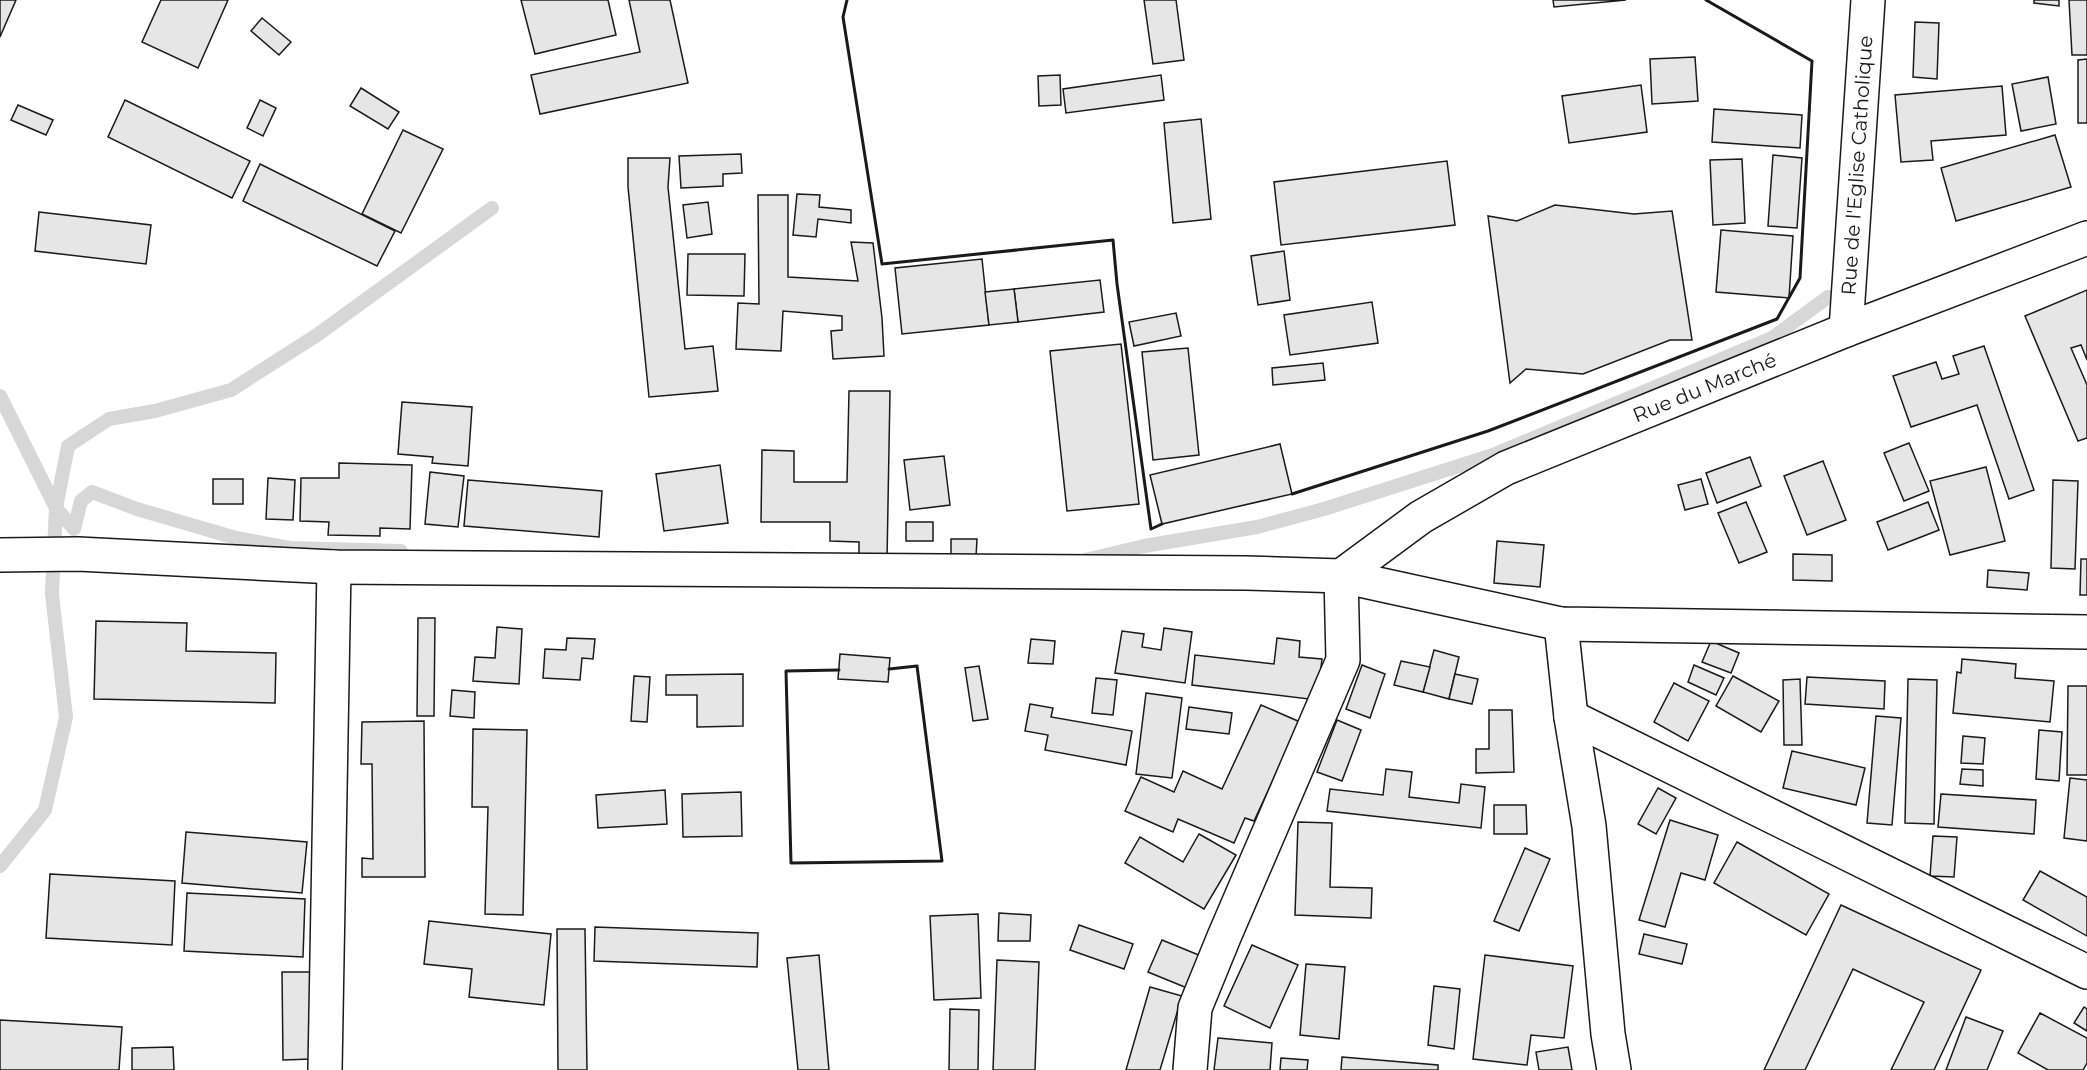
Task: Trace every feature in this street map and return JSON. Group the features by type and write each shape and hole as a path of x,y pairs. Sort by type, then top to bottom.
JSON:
{"street":[{"name":"Rue de l'Eglise Catholique","path":"1846,330 1868,0"},
{"name":"Rue du Marché","path":"1341,576 1421,518 1506,468 1846,330 2087,238"},
{"path":"13,556 78,554 334,567 1234,572 1341,576 1561,624 2087,632"},
{"path":"325,1070 334,567"},
{"path":"1191,1070 1196,1008 1224,937 1343,660 1341,576"},
{"path":"1561,624 1571,717 1589,826 1608,1034 1614,1070"},
{"path":"1571,717 2087,972"}],"building":[{"path":"0,0 16,0 0,37"},
{"path":"161,0 228,0 198,68 142,42"},
{"path":"521,0 608,0 616,35 535,54"},
{"path":"629,0 670,0 688,83 540,114 531,75 640,52"},
{"path":"1144,0 1176,0 1184,60 1153,64"},
{"path":"1553,0 1626,0 1554,7"},
{"path":"2034,0 2059,0 2059,6 2034,3"},
{"path":"2069,0 2087,0 2087,55 2072,55"},
{"path":"262,18 291,42 279,55 251,31"},
{"path":"1915,22 1939,23 1937,79 1913,77"},
{"path":"1695,57 1698,101 1652,104 1650,59"},
{"path":"2087,59 2087,123 2078,123 2078,60"},
{"path":"1060,75 1061,105 1039,106 1038,76"},
{"path":"1161,75 1164,100 1066,113 1063,89"},
{"path":"2048,77 2056,124 2021,131 2012,84"},
{"path":"1641,85 1647,132 1569,143 1562,96"},
{"path":"2002,86 2006,135 1931,141 1933,160 1901,162 1895,95"},
{"path":"361,88 399,112 388,129 350,106"},
{"path":"125,100 250,161 232,198 108,137"},
{"path":"260,100 276,108 263,136 247,128"},
{"path":"18,105 53,120 46,135 11,120"},
{"path":"1714,109 1802,115 1800,148 1712,142"},
{"path":"1201,119 1211,219 1173,223 1164,123"},
{"path":"403,130 443,149 401,233 362,214"},
{"path":"2055,135 2071,187 1956,221 1941,168"},
{"path":"741,154 742,173 723,174 723,186 681,188 679,156"},
{"path":"1773,155 1802,158 1797,228 1768,226"},
{"path":"628,158 670,158 668,187 685,349 713,346 718,391 649,397 628,187"},
{"path":"1742,159 1745,223 1713,225 1710,160"},
{"path":"1447,161 1455,225 1281,245 1274,182"},
{"path":"260,164 395,231 377,266 243,201"},
{"path":"797,194 820,195 819,207 851,210 851,223 818,219 816,237 793,235"},
{"path":"758,195 788,195 788,277 858,281 851,242 873,243 884,356 833,359 831,331 842,330 842,316 783,311 781,351 736,349 738,303 759,304"},
{"path":"708,202 712,234 687,238 683,205"},
{"path":"1555,205 1634,214 1672,211 1692,340 1670,340 1583,374 1526,369 1510,383 1488,216 1517,221"},
{"path":"39,212 151,225 146,264 35,251"},
{"path":"1721,230 1793,236 1789,298 1716,292"},
{"path":"1284,251 1290,300 1258,305 1251,256"},
{"path":"688,254 745,254 744,296 687,295"},
{"path":"982,259 989,325 902,334 895,268"},
{"path":"1100,280 1104,312 1018,322 1014,289"},
{"path":"1014,289 1018,322 989,325 985,292"},
{"path":"2087,290 2087,360 2081,345 2071,348 2087,385 2087,438 2078,441 2025,316"},
{"path":"1372,302 1378,343 1290,355 1284,315"},
{"path":"1176,313 1181,336 1134,346 1129,322"},
{"path":"1121,344 1139,504 1067,511 1050,351"},
{"path":"1984,346 2034,490 2009,499 1977,405 1911,427 1893,376 1936,362 1942,379 1959,374 1953,356"},
{"path":"1188,348 1199,455 1153,460 1142,352"},
{"path":"1323,363 1325,380 1273,385 1272,368"},
{"path":"849,391 890,391 887,560 859,559 859,542 830,541 830,522 761,522 762,450 794,451 794,482 847,482"},
{"path":"402,402 472,407 468,466 432,463 433,457 398,454"},
{"path":"1909,443 1929,491 1904,501 1884,453"},
{"path":"1280,444 1292,494 1162,524 1150,475"},
{"path":"944,456 950,505 910,510 904,460"},
{"path":"1750,457 1761,486 1717,503 1706,473"},
{"path":"1823,461 1846,520 1807,535 1784,476"},
{"path":"339,463 412,465 410,529 380,528 380,536 328,535 329,522 300,521 301,478 339,478"},
{"path":"720,465 728,523 664,531 656,474"},
{"path":"1986,467 2005,541 1950,555 1930,481"},
{"path":"430,472 464,476 458,527 425,524"},
{"path":"268,478 295,480 293,520 266,519"},
{"path":"213,479 243,479 243,504 213,504"},
{"path":"1701,479 1708,504 1685,510 1678,485"},
{"path":"468,480 602,491 599,537 464,526"},
{"path":"2053,480 2078,481 2075,569 2051,568"},
{"path":"1746,502 1767,552 1739,563 1718,513"},
{"path":"1928,502 1939,530 1888,550 1877,522"},
{"path":"906,522 933,522 933,541 906,541"},
{"path":"951,539 977,539 976,557 951,556"},
{"path":"1497,541 1544,545 1540,587 1494,583"},
{"path":"1793,554 1832,555 1832,581 1793,580"},
{"path":"2081,559 2087,559 2087,595 2080,595"},
{"path":"1988,570 2029,573 2027,590 1987,587"},
{"path":"418,618 435,618 434,716 417,716"},
{"path":"96,621 187,623 186,651 276,653 275,703 94,699"},
{"path":"497,627 522,629 519,684 473,681 475,657 495,658"},
{"path":"1164,628 1192,632 1185,683 1115,673 1122,631 1144,634 1142,647 1161,650"},
{"path":"567,638 595,639 593,659 582,658 580,680 543,678 545,649 566,650"},
{"path":"1277,638 1300,641 1299,657 1322,659 1317,700 1192,685 1195,655 1274,664"},
{"path":"1031,639 1055,641 1053,664 1028,663"},
{"path":"1711,641 1739,653 1731,673 1702,662"},
{"path":"1434,650 1459,657 1449,699 1423,692"},
{"path":"840,654 890,658 888,682 838,679"},
{"path":"1962,659 2016,664 2015,678 2054,681 2050,722 1953,713 1957,672 1961,673"},
{"path":"1401,661 1430,667 1423,692 1394,685"},
{"path":"1362,665 1385,674 1370,718 1346,709"},
{"path":"1694,665 1724,678 1716,695 1688,682"},
{"path":"979,666 988,719 973,721 965,668"},
{"path":"743,674 743,726 697,727 697,695 666,695 666,675"},
{"path":"1455,674 1478,679 1472,704 1449,699"},
{"path":"634,676 650,677 647,722 631,721"},
{"path":"1733,676 1779,701 1761,732 1716,706"},
{"path":"1807,677 1885,681 1884,709 1805,704"},
{"path":"1096,678 1117,680 1113,715 1092,713"},
{"path":"1800,679 1802,745 1784,745 1783,680"},
{"path":"1908,679 1937,680 1934,824 1905,823"},
{"path":"1674,683 1709,701 1688,741 1654,722"},
{"path":"2068,686 2087,686 2087,775 2067,775"},
{"path":"452,690 475,692 474,718 450,716"},
{"path":"1146,693 1182,698 1172,778 1136,774"},
{"path":"1030,704 1053,708 1051,717 1132,731 1126,765 1045,750 1048,735 1025,731"},
{"path":"1261,705 1300,722 1254,821 1245,818 1234,843 1178,819 1173,832 1125,811 1141,777 1174,792 1183,771 1222,789"},
{"path":"1189,707 1232,713 1229,734 1186,729"},
{"path":"1489,710 1512,710 1514,772 1476,773 1476,749 1489,749"},
{"path":"1876,716 1901,718 1892,825 1867,823"},
{"path":"1337,720 1361,730 1342,781 1317,772"},
{"path":"424,721 425,877 362,877 362,858 373,859 372,764 361,764 362,722"},
{"path":"473,729 527,730 523,915 485,914 488,807 472,807"},
{"path":"2039,730 2062,732 2059,781 2036,779"},
{"path":"1963,736 1985,738 1983,764 1961,763"},
{"path":"1792,751 1865,768 1856,805 1783,788"},
{"path":"1386,769 1412,772 1409,797 1459,803 1461,784 1485,787 1481,828 1327,811 1330,789 1383,795"},
{"path":"1962,769 1983,770 1983,786 1960,784"},
{"path":"2070,778 2087,780 2087,841 2064,838"},
{"path":"1658,788 1676,798 1656,834 1638,824"},
{"path":"665,790 667,824 598,828 596,795"},
{"path":"741,792 742,836 683,837 682,794"},
{"path":"1941,794 2036,800 2034,834 1938,827"},
{"path":"1494,805 1526,805 1527,834 1494,834"},
{"path":"1670,820 1718,835 1705,880 1681,873 1665,927 1639,920"},
{"path":"1298,822 1332,823 1330,887 1372,888 1371,918 1295,915"},
{"path":"186,832 307,842 302,893 182,883"},
{"path":"1199,834 1236,855 1204,909 1125,863 1140,837 1183,862"},
{"path":"1933,836 1957,837 1954,877 1930,876"},
{"path":"1737,842 1829,894 1806,935 1714,883"},
{"path":"1525,848 1550,859 1519,931 1494,921"},
{"path":"2040,871 2087,897 2087,936 2023,900"},
{"path":"50,874 175,881 172,945 46,938"},
{"path":"187,893 305,899 303,957 184,951"},
{"path":"1841,905 1981,970 1934,1070 1891,1070 1924,1002 1853,969 1805,1070 1764,1070"},
{"path":"999,913 1031,915 1030,941 998,941"},
{"path":"978,914 981,998 934,1000 930,916"},
{"path":"429,921 551,934 544,1005 469,997 472,969 424,964"},
{"path":"1079,925 1133,944 1124,969 1070,950"},
{"path":"595,927 758,933 757,967 594,961"},
{"path":"557,929 585,929 587,1070 558,1070"},
{"path":"1644,934 1687,944 1682,964 1639,954"},
{"path":"1162,940 1206,958 1192,990 1148,972"},
{"path":"1252,945 1298,965 1270,1028 1224,1006"},
{"path":"819,955 829,1070 798,1070 787,958"},
{"path":"1485,955 1573,966 1564,1038 1531,1035 1527,1065 1473,1059"},
{"path":"997,960 1039,962 1035,1070 993,1070"},
{"path":"1306,964 1345,967 1339,1039 1300,1035"},
{"path":"282,972 311,972 312,1059 283,1060"},
{"path":"1434,986 1460,989 1454,1049 1428,1045"},
{"path":"1150,987 1182,996 1160,1070 1126,1070"},
{"path":"2084,1007 2087,1009 2087,1031 2074,1023"},
{"path":"950,1009 979,1010 978,1070 949,1070"},
{"path":"2040,1013 2087,1038 2087,1063 2083,1070 2048,1070 2018,1053"},
{"path":"1966,1017 2003,1031 1987,1070 1946,1070"},
{"path":"0,1020 122,1027 119,1070 0,1070"},
{"path":"1218,1038 1272,1043 1270,1070 1214,1070"},
{"path":"173,1047 174,1070 132,1070 132,1048"},
{"path":"1568,1047 1572,1070 1539,1070 1536,1052"},
{"path":"1342,1057 1438,1065 1438,1070 1341,1070"},
{"path":"1281,1058 1308,1060 1307,1070 1280,1070"}],"waterway":[{"path":"0,866 45,810 66,717 52,594 56,508 68,446 109,419 155,411 231,390 317,335 492,208"},
{"path":"1085,560 1144,546 1257,527 1324,509 1493,455 1772,338 1828,297"},
{"path":"0,396 56,508 74,529 81,501 92,492 137,509 236,538 290,548 401,551"}],"wall":[{"path":"847,0 843,17 882,264 1113,240 1151,529 1162,524"},
{"path":"1292,494 1488,431 1777,319 1800,278 1812,61 1706,0"},
{"path":"839,670 786,671 791,863 942,861 917,666 889,669"}]}
